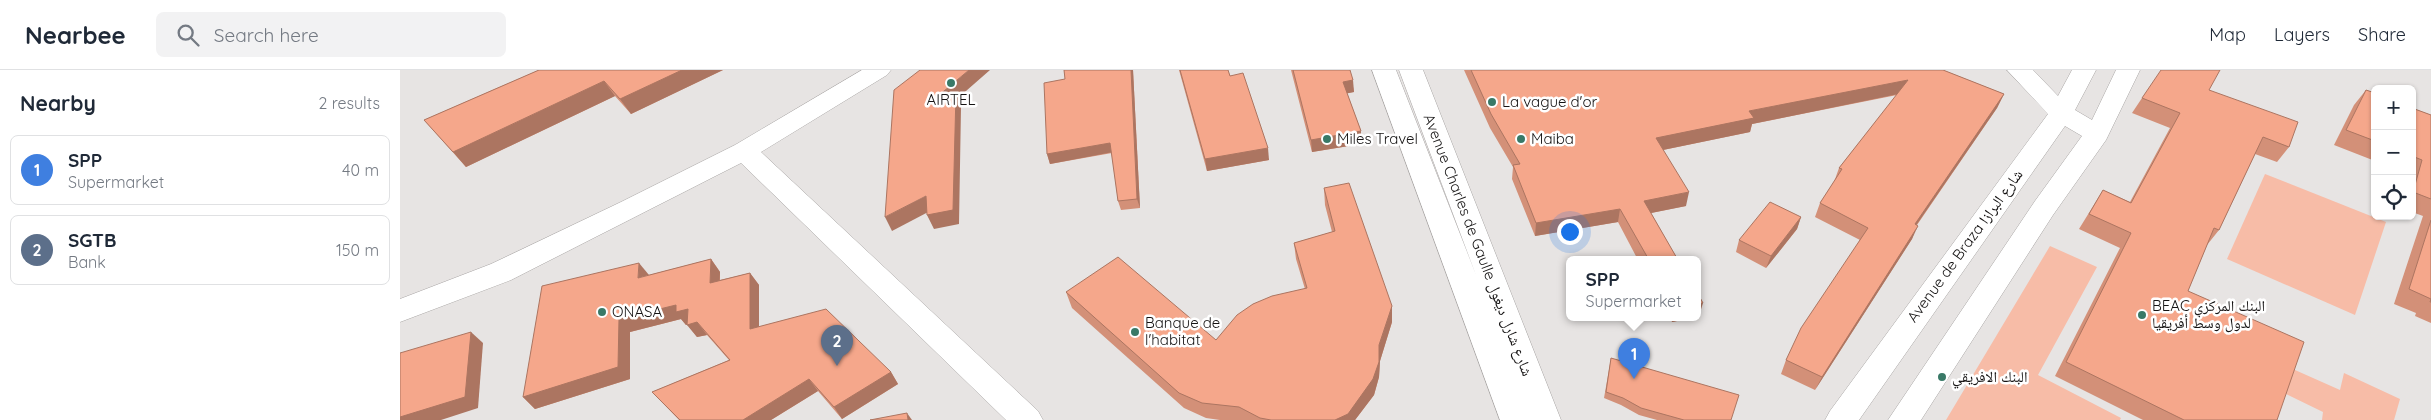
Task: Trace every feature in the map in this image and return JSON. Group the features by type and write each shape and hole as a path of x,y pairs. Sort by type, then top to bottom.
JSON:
{"main road":[{"path":"400,311 501,272 744,151 879,70"},
{"name":"Avenue Charles de Gaulle شارع شارل ديغول","path":"1384,70 1516,420"},
{"name":"Avenue Charles de Gaulle شارع شارل ديغول","path":"1411,70 1545,420"},
{"path":"2019,70 2061,112 2097,134"},
{"name":"Avenue de Braza شارع البرازا","path":"1841,420 2061,112 2084,70"},
{"path":"1904,420 2044,208 2097,134 2128,70"},
{"path":"744,151 1027,420"},
{"path":"2005,190 2044,208"}],"shaded area":[{"path":"2265,174 2371,216 2371,220 2386,222 2355,315 2227,259"},
{"path":"2050,246 2097,267 2038,375 2121,418 2120,420 1946,420"},
{"path":"2286,366 2340,390 2344,373 2400,399 2394,420 2322,420 2323,412 2278,390"}],"building":[{"path":"539,70 682,70 620,99 604,81 453,152 424,120"},
{"path":"920,70 969,70 938,96 956,93 953,210 927,215 926,196 885,217 894,90"},
{"path":"1064,70 1131,70 1137,199 1118,201 1110,143 1047,154 1044,83 1065,79"},
{"path":"1180,70 1228,70 1230,76 1243,73 1268,148 1205,159"},
{"path":"1293,70 1350,70 1353,80 1343,82 1361,131 1311,140"},
{"path":"1471,70 1943,70 2004,94 1915,224 1918,226 1822,377 1786,360 1801,328 1868,228 1820,203 1842,169 1839,168 1908,80 1749,111 1754,118 1656,138 1689,192 1644,201 1676,256 1647,256 1620,209 1536,223 1513,165 1520,164 1491,114"},
{"path":"2161,70 2220,70 2209,90 2298,122 2289,147 2263,137 2219,230 2214,228 2188,291 2304,342 2277,420 2184,420 2066,362 2131,233 2089,214 2103,190 2131,203 2180,113 2142,98"},
{"path":"2366,90 2371,92 2371,139 2346,130"},
{"path":"2416,109 2431,115 2431,199 2416,193 2416,181 2422,160 2416,158"},
{"path":"1349,183 1392,306 1379,345 1379,362 1373,379 1348,414 1335,420 1271,420 1260,418 1239,407 1202,403 1179,393 1066,292 1118,257 1216,340 1237,315 1253,304 1272,296 1307,288 1294,243 1335,231 1324,188"},
{"path":"1770,202 1801,217 1771,256 1739,240"},
{"path":"2431,220 2431,299 2409,289"},
{"path":"711,259 710,283 750,273 750,329 826,309 891,372 834,407 809,379 743,420 680,420 652,392 730,360 697,322 687,325 688,309 676,312 676,305 619,319 618,367 523,397 542,286 639,263 638,278"},
{"path":"471,332 465,397 400,417 400,353"},
{"path":"1611,358 1739,395 1731,420 1684,420 1641,408 1623,398 1606,392"},
{"path":"907,413 908,420 870,420"}],"place":[{"name":"AIRTEL","path":"951,83"},
{"name":"La vague d'or","path":"1492,102"},
{"name":"Miles Travel","path":"1327,139"},
{"name":"Maiba","path":"1521,139"},
{"name":"ONASA","path":"602,312"},
{"name":"BEAC البنك المركزي لدول وسط أفريقيا","path":"2142,315"},
{"name":"Banque de l'habitat","path":"1135,332"},
{"name":"SGTB","path":"837,366"},
{"name":"البنك الافريقي","path":"1942,377"},
{"name":"SPP","path":"1634,379"}]}
